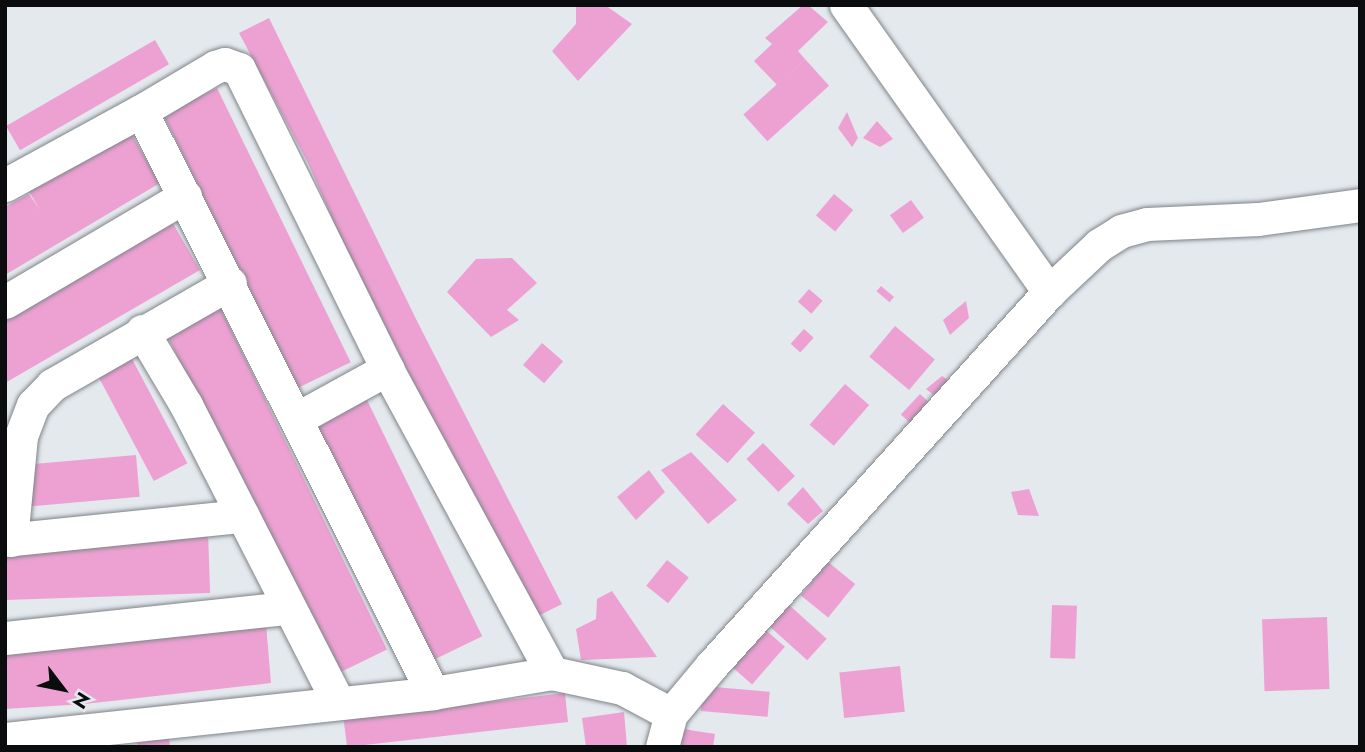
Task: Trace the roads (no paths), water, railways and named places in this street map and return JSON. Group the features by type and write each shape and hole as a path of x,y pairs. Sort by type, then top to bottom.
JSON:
{"street":[{"path":"846,5 1049,292"},
{"path":"5,185 141,111 215,67 225,64 239,69 387,369 552,673"},
{"path":"141,111 298,418 433,693"},
{"path":"5,302 185,195"},
{"path":"662,747 671,714 1049,292 1099,244 1121,231 1147,223 1258,219 1360,205"},
{"path":"230,283 142,331 52,385 33,405 21,436 8,540 243,516"},
{"path":"142,331 186,405 287,608 338,702"},
{"path":"298,418 387,369"},
{"path":"5,639 287,608"},
{"path":"5,739 433,693 552,673 622,688 671,714"}]}
